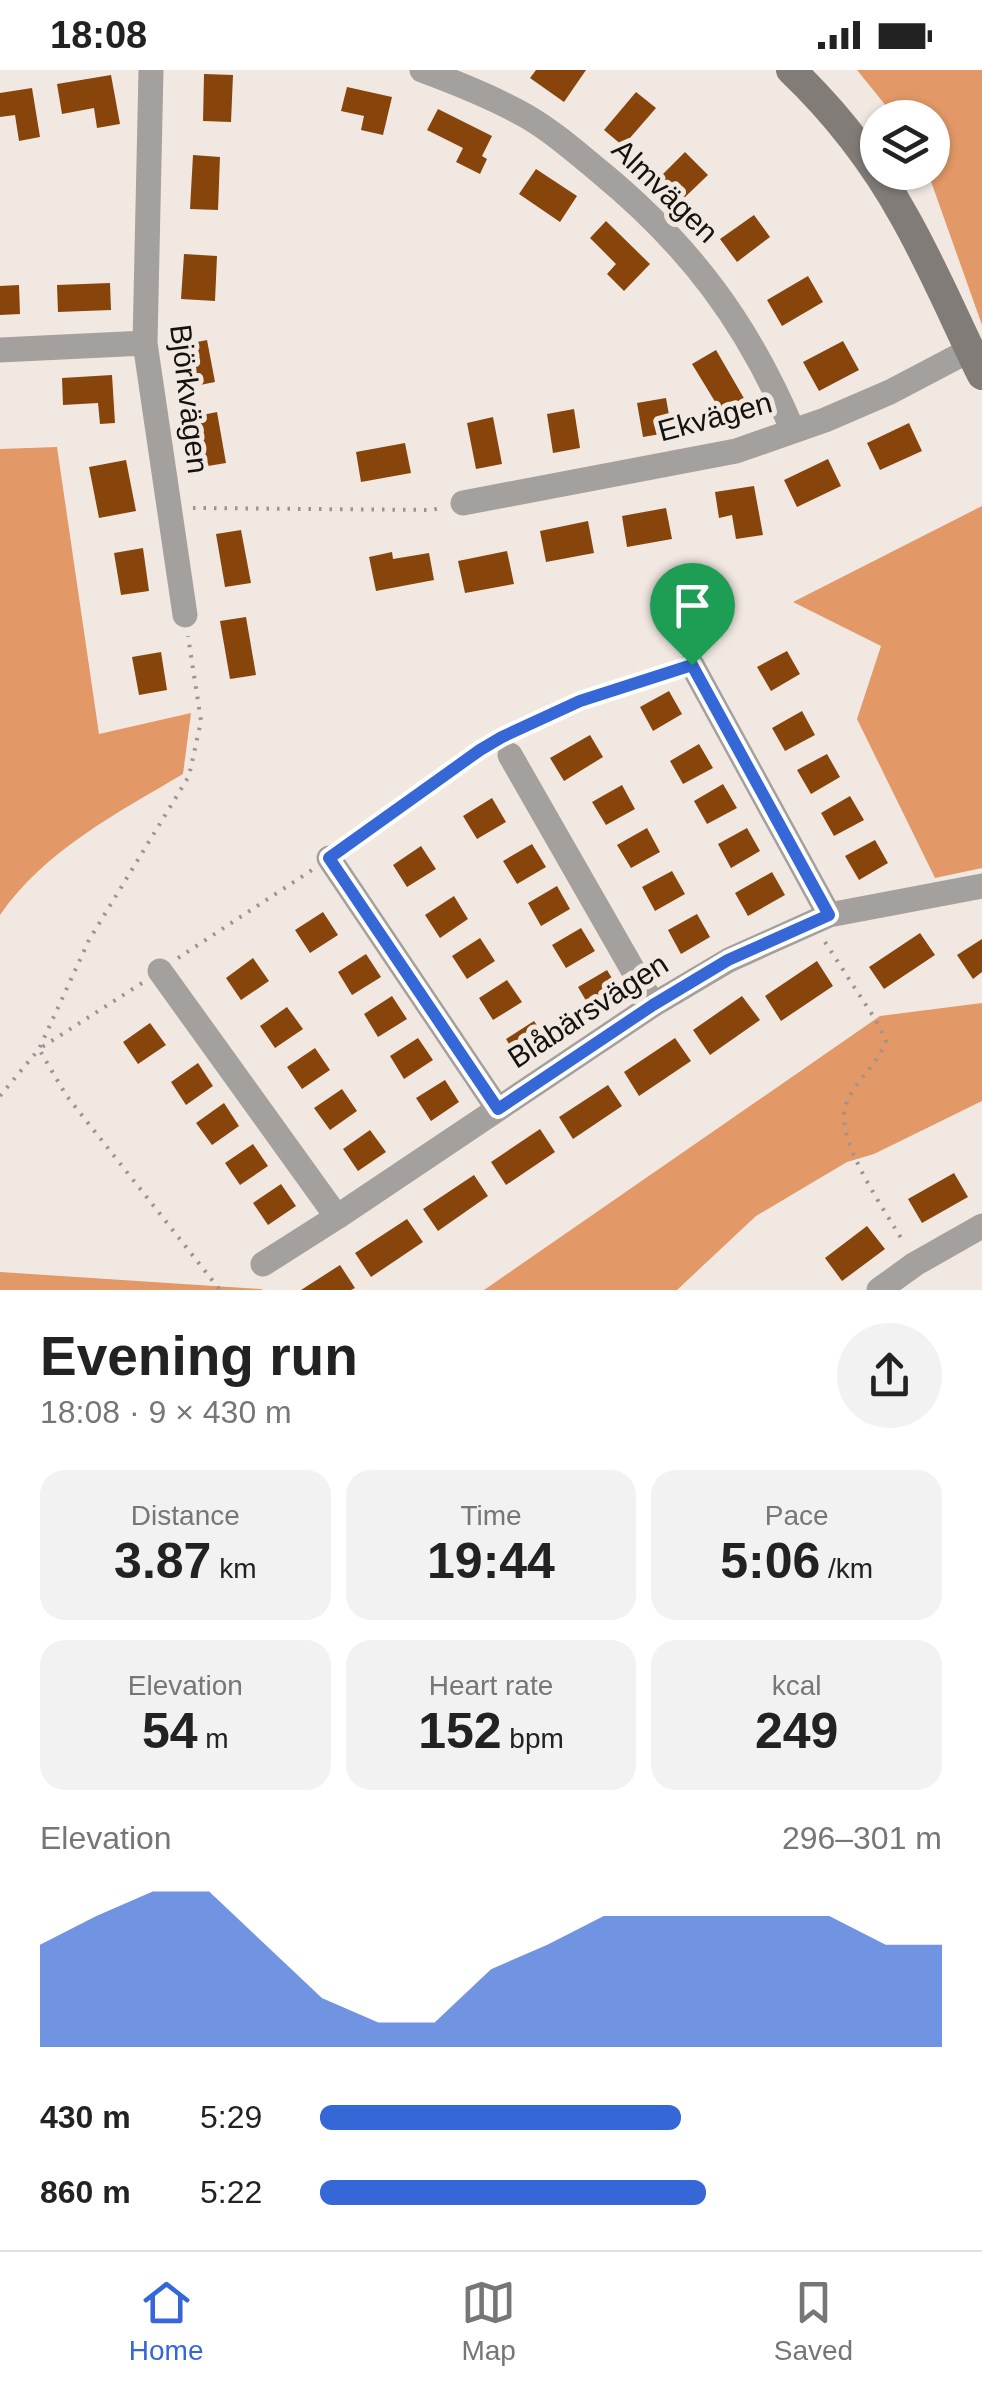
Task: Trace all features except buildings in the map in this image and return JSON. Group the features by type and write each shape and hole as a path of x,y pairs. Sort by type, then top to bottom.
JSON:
{"street":[{"name":"Björkvägen","path":"151,70 145,343 185,616"},
{"name":"Almvägen","path":"422,70 527,117 638,203 685,251 726,305 775,388 792,431"},
{"path":"791,70 856,141 904,215 976,362"},
{"path":"0,350 145,343"},
{"name":"Ekvägen","path":"463,503 736,451 976,362"},
{"path":"692,665 825,925"},
{"path":"501,745 653,1005"},
{"path":"329,858 498,1109"},
{"name":"Blåbärsvägen","path":"263,1264 338,1218 653,1005 728,960 825,925 982,886"},
{"path":"162,969 338,1218"},
{"path":"879,1290 982,1226"}],"path":[{"path":"170,508 432,510 463,503"},
{"path":"0,1096 39,1049 89,940 189,776 201,720 185,616"},
{"path":"39,1049 501,745 580,701 692,665"},
{"path":"825,925 886,1042 881,1056 845,1108 848,1145 916,1264"},
{"path":"39,1049 66,1095 220,1290"}],"shaded area":[{"path":"857,70 982,70 982,325 934,190 950,190 950,100 881,100"},
{"path":"57,447 99,734 191,713 183,774 83,835 38,871 0,915 0,449"},
{"path":"982,506 982,868 935,878 857,719 881,646 793,602"},
{"path":"982,1003 982,1101 874,1154 847,1162 756,1216 677,1290 484,1290 880,1016"},
{"path":"0,1272 261,1289 263,1290 0,1290"}],"route":[{"path":"692,665 829,915 728,960 653,1005 498,1109 329,858 502,737 580,701 692,665"}]}
